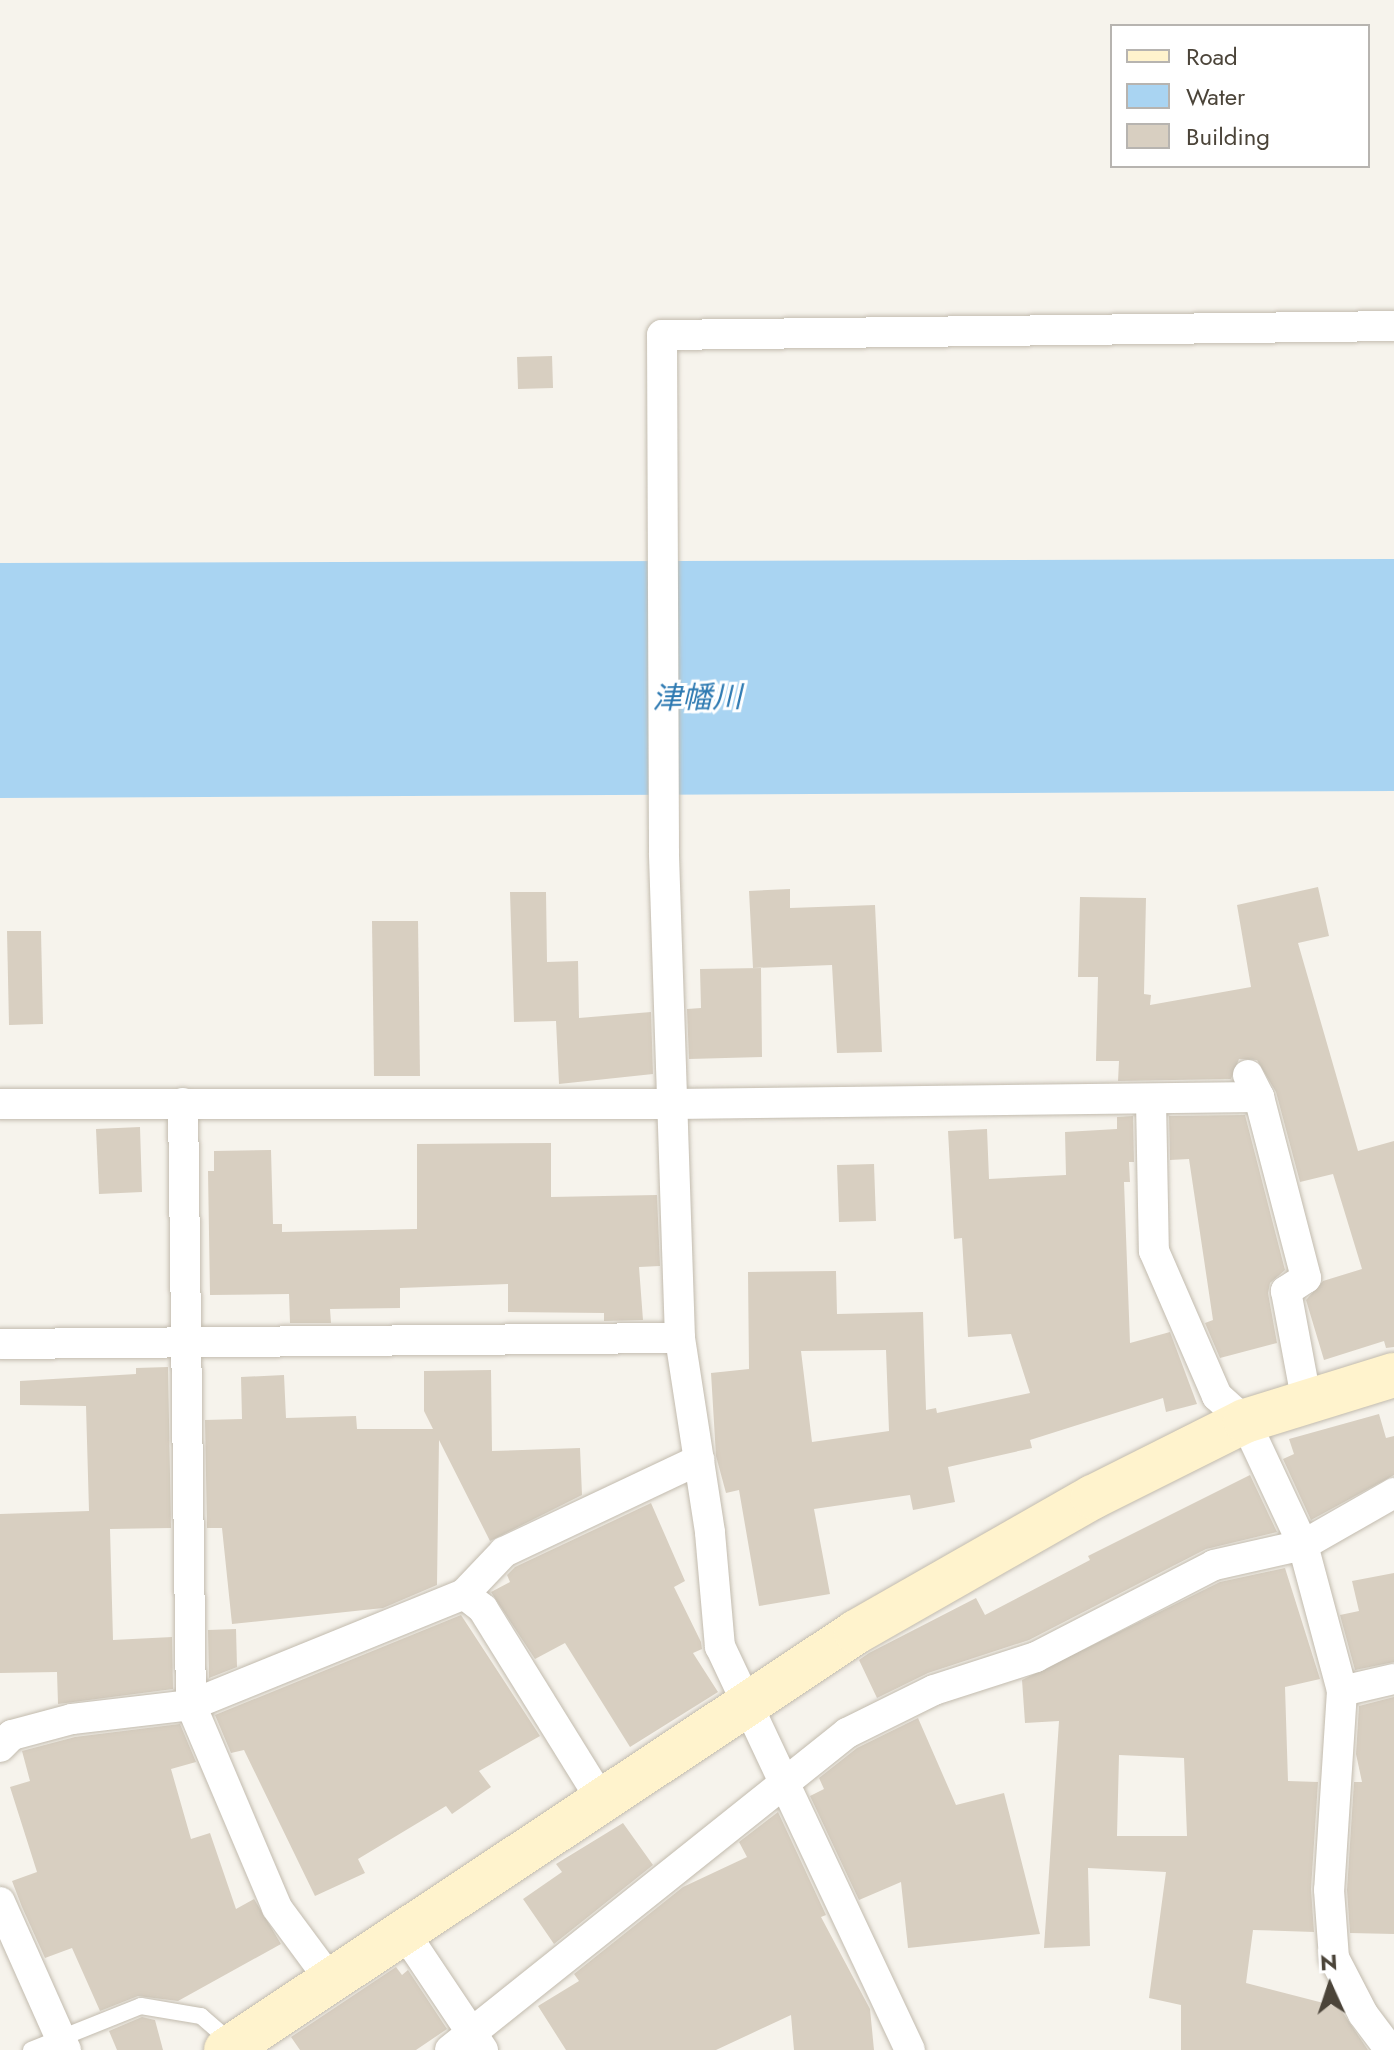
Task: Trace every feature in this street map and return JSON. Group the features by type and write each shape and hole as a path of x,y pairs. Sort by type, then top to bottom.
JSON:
{"street":[{"path":"910,2050 720,1647 699,1460 680,1338 675,1104 664,853 662,335 1394,326"},
{"path":"0,1104 1151,1101 1254,1086 1306,1278 1286,1291 1306,1398"},
{"path":"1151,1101 1154,1251 1217,1396 1245,1421 1303,1545 1342,1691 1329,1890 1334,1958 1363,2014 1390,2050"},
{"path":"183,1103 191,1705 277,1908 331,1981"},
{"path":"0,1344 680,1338"},
{"path":"230,2047 869,1624 1093,1497 1245,1421 1306,1398 1394,1375"},
{"path":"0,1747 12,1735 72,1719 191,1705 464,1594 504,1552 699,1460"},
{"path":"404,1932 468,2045 847,1733 934,1690 1036,1657 1214,1565 1303,1545 1394,1493"},
{"path":"464,1594 483,1609 602,1801"},
{"path":"1342,1691 1394,1679"},
{"path":"0,1902 63,2044"}],"lane":[{"path":"31,2050 63,2044 141,2006 201,2016 230,2047"}],"water":[{"name":"津幡川","path":"1394,559 1394,791 0,798 0,563"}],"building":[{"path":"552,356 553,388 518,389 517,357"},
{"path":"1318,887 1329,936 1298,943 1358,1151 1394,1141 1394,1347 1386,1348 1384,1341 1324,1360 1306,1300 1323,1281 1362,1269 1333,1174 1300,1182 1276,1092 1257,1060 1239,1059 1231,1079 1118,1081 1119,1061 1096,1061 1098,977 1078,977 1080,897 1146,898 1144,994 1151,995 1150,1005 1251,987 1237,905"},
{"path":"790,889 790,908 875,905 882,1052 837,1053 832,965 753,968 749,891"},
{"path":"510,892 546,892 547,962 578,961 579,1018 651,1012 653,1074 559,1084 556,1021 514,1022"},
{"path":"372,921 418,921 420,1076 374,1076"},
{"path":"7,931 41,931 43,1024 9,1025"},
{"path":"761,968 762,1057 689,1059 687,1009 701,1008 700,969"},
{"path":"1245,1115 1285,1270 1270,1283 1268,1293 1277,1343 1220,1358 1205,1323 1213,1320 1189,1159 1170,1160 1169,1116"},
{"path":"1133,1116 1134,1162 1129,1162 1130,1182 1124,1182 1130,1343 1170,1332 1197,1404 1166,1412 1163,1398 1030,1440 1032,1448 948,1467 955,1502 913,1510 910,1495 814,1509 830,1594 759,1606 739,1490 726,1493 716,1456 711,1373 749,1369 748,1272 836,1271 837,1314 923,1312 926,1410 936,1408 937,1413 1030,1393 1011,1334 968,1337 962,1238 954,1239 948,1131 987,1129 989,1179 1066,1175 1065,1132 1117,1129 1117,1117","holes":["886,1350 889,1431 812,1442 801,1351"]},
{"path":"140,1127 142,1192 99,1194 96,1129"},
{"path":"551,1143 551,1197 657,1195 660,1266 639,1267 643,1320 604,1321 604,1313 508,1312 508,1284 400,1288 400,1308 330,1309 331,1323 290,1323 289,1294 210,1295 208,1171 214,1171 214,1151 271,1150 273,1224 282,1224 282,1232 417,1229 417,1144"},
{"path":"874,1164 876,1221 839,1222 837,1165"},
{"path":"168,1367 171,1528 110,1529 113,1640 172,1637 173,1689 58,1704 57,1672 0,1673 0,1514 89,1511 86,1406 20,1405 20,1381 136,1374 136,1368"},
{"path":"491,1370 492,1451 580,1448 582,1495 490,1541 439,1440 437,1585 383,1608 232,1624 222,1528 207,1528 205,1420 242,1419 241,1377 284,1375 286,1418 356,1416 357,1429 433,1429 424,1411 424,1371"},
{"path":"1379,1414 1386,1438 1394,1436 1394,1475 1311,1520 1283,1459 1294,1454 1289,1439"},
{"path":"1250,1475 1277,1532 1206,1549 1029,1640 928,1673 877,1698 859,1660 869,1653 976,1598 985,1615 1090,1560 1088,1556"},
{"path":"651,1503 685,1581 674,1587 701,1642 702,1649 693,1653 718,1692 630,1747 565,1643 535,1659 491,1592 510,1582 507,1575 515,1567"},
{"path":"1285,1568 1320,1679 1285,1687 1288,1781 1318,1782 1311,1889 1314,1932 1253,1930 1246,1983 1339,2007 1368,2050 1181,2050 1181,2005 1149,1998 1166,1872 1088,1868 1090,1946 1044,1948 1059,1721 1025,1723 1022,1680 1220,1582","holes":["1119,1755 1184,1758 1187,1836 1117,1836"]},
{"path":"1394,1573 1394,1662 1355,1670 1340,1615 1359,1611 1352,1581"},
{"path":"461,1615 540,1736 479,1771 491,1787 452,1814 446,1806 358,1859 365,1873 315,1896 244,1750 231,1753 215,1715"},
{"path":"236,1629 237,1667 209,1678 208,1630"},
{"path":"1394,1697 1394,1934 1350,1933 1347,1890 1354,1782 1362,1782 1356,1754 1359,1706"},
{"path":"918,1718 956,1805 1004,1793 1040,1934 908,1948 901,1882 859,1900 810,1796 824,1789 819,1778 857,1748"},
{"path":"180,1724 196,1762 171,1769 191,1839 210,1833 236,1909 254,1899 281,1944 178,2001 138,1996 100,2011 72,1948 45,1958 22,1907 12,1881 37,1872 10,1787 30,1781 22,1751 75,1737"},
{"path":"778,1812 826,1915 821,1917 870,2009 874,2050 794,2050 791,2015 716,2050 566,2050 538,2006 579,1981 574,1974 683,1887 747,1857 739,1842"},
{"path":"623,1823 653,1865 554,1944 523,1899 562,1872 556,1864"},
{"path":"396,1967 402,1975 408,1970 447,2029 416,2050 300,2050 291,2037"},
{"path":"142,2017 155,2020 163,2050 117,2050 109,2031"}]}
